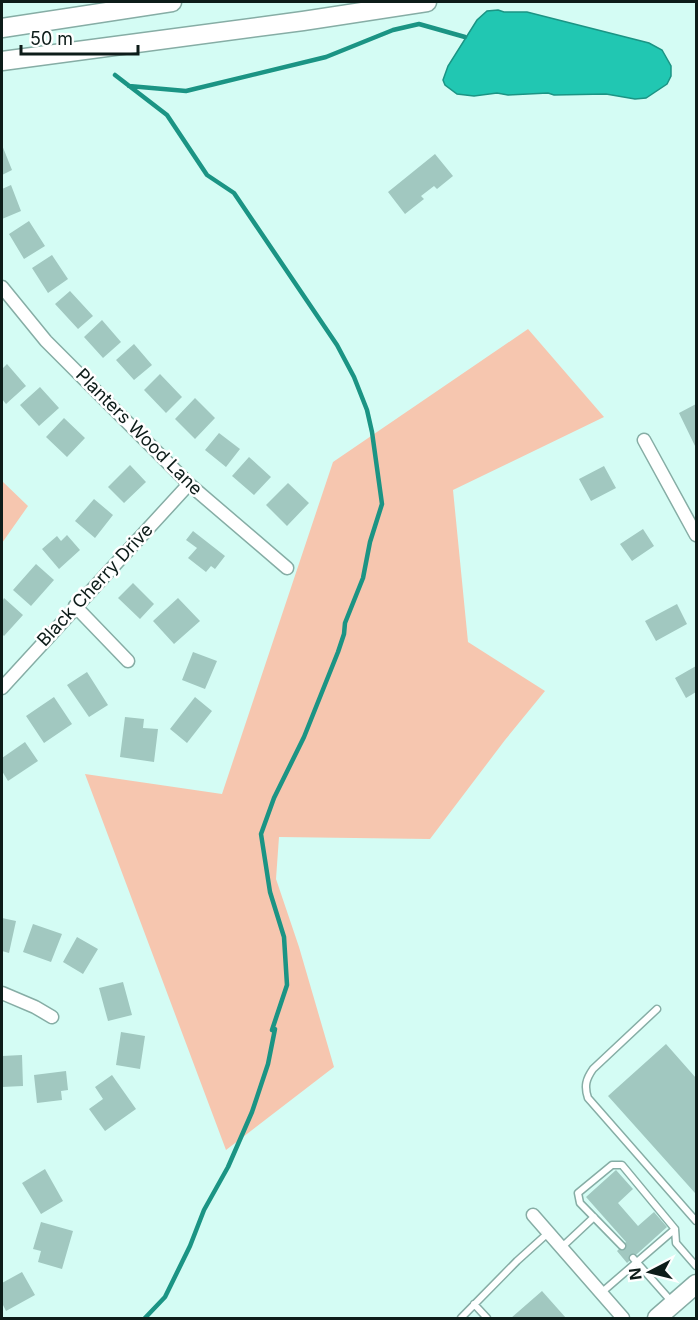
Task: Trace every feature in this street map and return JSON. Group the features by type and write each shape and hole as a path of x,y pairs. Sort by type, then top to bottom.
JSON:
{"main road":[{"path":"2,28 172,2"},
{"path":"2,61 427,2"},
{"path":"657,1318 696,1284"}],"street":[{"name":"Planters Wood Lane","path":"2,287 46,341 189,484 287,568"},
{"path":"644,440 696,535"},
{"name":"Black Cherry Drive","path":"2,688 189,484"},
{"path":"75,606 128,661"},
{"path":"2,993 52,1017"},
{"path":"533,1215 623,1318"}],"lane":[{"path":"657,1009 593,1069 587,1077 585,1091 594,1106 696,1221"},
{"path":"622,1246 580,1203 578,1193 612,1165 622,1165 675,1229 676,1243 696,1266"},
{"path":"562,1248 594,1217"},
{"path":"601,1293 635,1260 675,1229"},
{"path":"461,1318 548,1232"},
{"path":"635,1260 674,1303"},
{"path":"474,1304 487,1318"}],"shaded area":[{"path":"487,11 527,12 649,43 662,50 671,66 671,76 667,84 646,98 635,99 606,94 508,95 497,93 474,96 457,94 445,85 443,80 448,66 477,20"},
{"path":"528,329 604,417 453,490 468,642 545,691 430,839 279,837 276,879 299,947 334,1067 226,1150 85,774 222,794 333,462"},
{"path":"2,481 28,506 2,543"}],"building":[{"path":"2,145 12,170 2,175"},
{"path":"435,154 453,176 437,189 434,186 421,196 424,199 405,214 388,192"},
{"path":"11,185 21,211 2,219 2,189"},
{"path":"29,221 45,246 24,259 9,234"},
{"path":"52,255 68,279 48,293 32,268"},
{"path":"70,291 93,316 78,329 55,304"},
{"path":"102,320 121,342 103,358 84,337"},
{"path":"134,344 152,365 134,380 116,360"},
{"path":"7,364 26,386 6,404 2,399 2,369"},
{"path":"160,374 182,397 166,413 144,390"},
{"path":"40,387 59,408 39,426 20,405"},
{"path":"195,398 215,418 195,439 175,419"},
{"path":"696,404 696,448 679,413"},
{"path":"64,418 85,438 67,457 46,437"},
{"path":"219,433 240,449 226,467 205,450"},
{"path":"249,457 271,477 254,495 232,476"},
{"path":"130,465 146,482 124,503 108,487"},
{"path":"604,466 616,488 591,501 579,479"},
{"path":"288,483 309,503 287,526 266,505"},
{"path":"94,499 113,515 95,538 75,521"},
{"path":"643,529 654,546 632,561 620,544"},
{"path":"193,531 225,556 215,569 211,566 206,572 188,558 197,548 186,540"},
{"path":"67,535 80,550 59,569 42,549 57,536 61,541"},
{"path":"36,564 54,580 31,606 13,590"},
{"path":"133,583 154,604 140,619 118,598"},
{"path":"4,598 23,615 4,636 2,634 2,602"},
{"path":"178,598 200,621 174,644 153,621"},
{"path":"677,604 687,624 656,641 645,621"},
{"path":"193,652 217,661 205,689 182,680"},
{"path":"696,666 696,692 686,698 675,678"},
{"path":"87,672 108,705 89,717 67,685"},
{"path":"54,697 72,724 44,743 26,716"},
{"path":"195,697 212,711 187,743 170,729"},
{"path":"125,717 144,719 143,728 158,729 154,762 120,757"},
{"path":"25,742 38,761 8,781 2,771 2,758"},
{"path":"2,918 16,921 9,953 2,951"},
{"path":"33,924 62,934 51,962 23,952"},
{"path":"77,937 98,949 83,974 63,962"},
{"path":"123,982 132,1015 108,1021 99,988"},
{"path":"121,1032 145,1036 140,1069 116,1065"},
{"path":"666,1044 696,1078 695,1193 608,1096"},
{"path":"22,1055 23,1086 2,1087 2,1056"},
{"path":"66,1071 68,1090 61,1091 62,1100 37,1103 34,1075"},
{"path":"112,1075 136,1109 105,1131 89,1109 103,1099 95,1087"},
{"path":"45,1169 63,1201 41,1214 22,1183"},
{"path":"616,1170 633,1189 618,1203 638,1226 654,1212 667,1227 627,1263 617,1251 626,1242 586,1197"},
{"path":"41,1222 73,1231 62,1269 38,1262 41,1251 33,1249"},
{"path":"22,1272 35,1295 6,1311 2,1303 2,1283"},
{"path":"542,1291 566,1318 511,1318"}],"waterway":[{"path":"129,86 186,91 326,57 393,30 419,24 465,37"},
{"path":"115,75 167,115 207,175 234,193 337,345 354,377 367,410 382,504 370,542 363,578 345,623 338,652 304,737 274,798 261,834 270,892 284,937 287,985 272,1030 275,1029 268,1064 252,1112 228,1167 204,1210 190,1246 165,1297 145,1318"}]}
